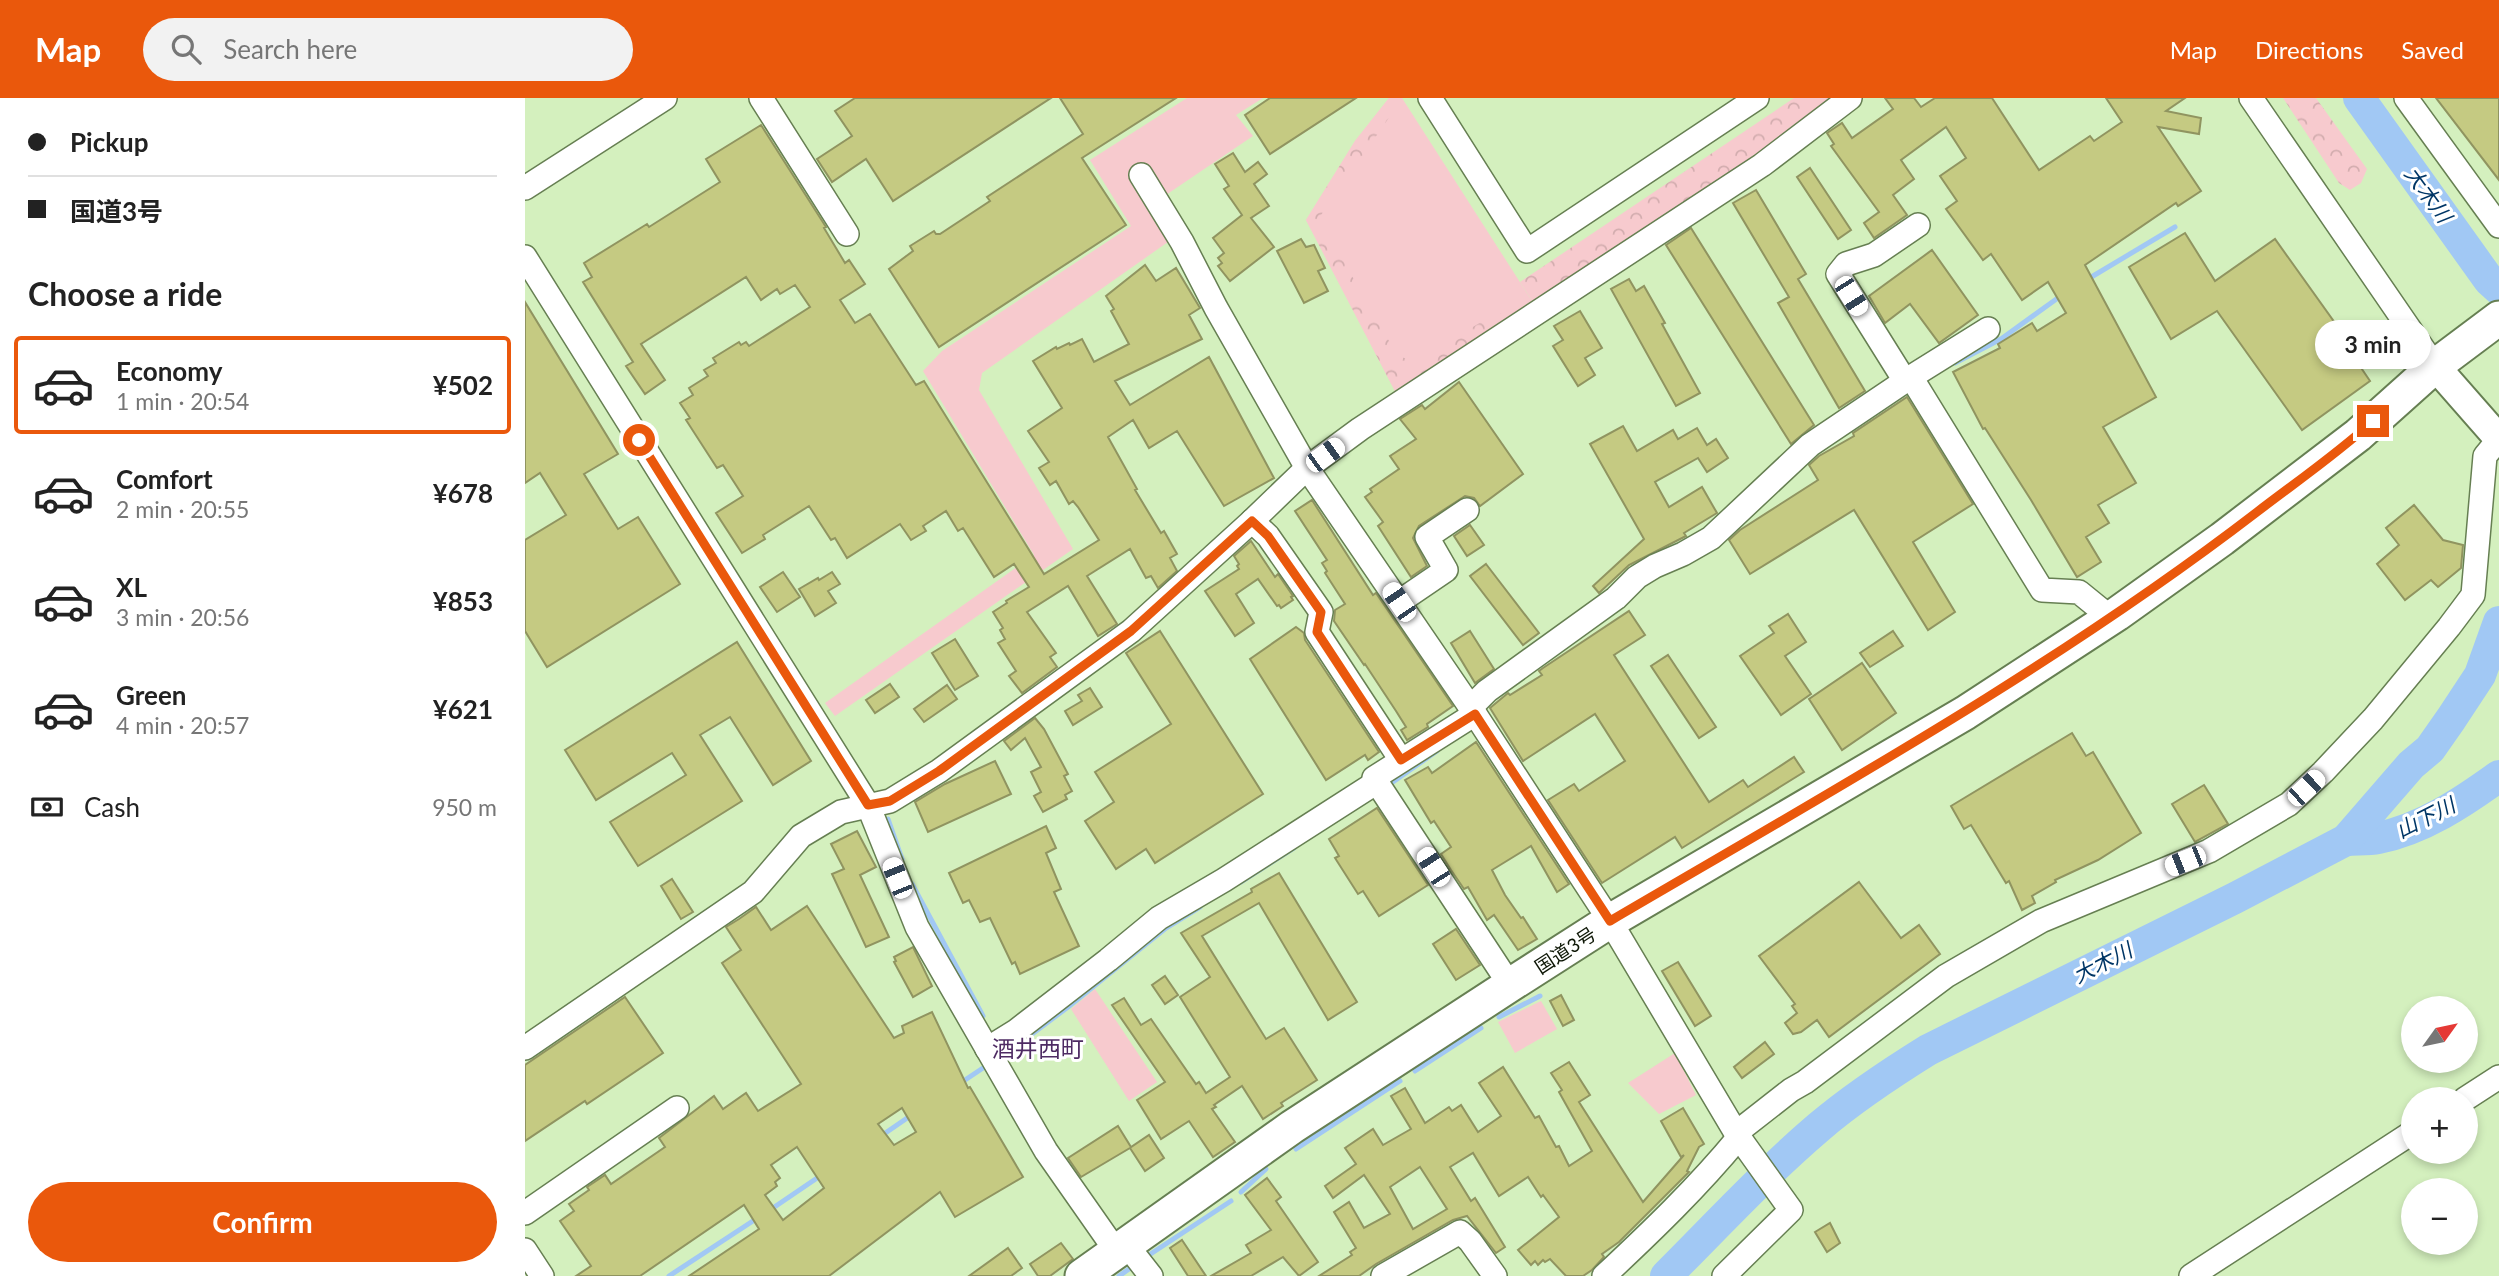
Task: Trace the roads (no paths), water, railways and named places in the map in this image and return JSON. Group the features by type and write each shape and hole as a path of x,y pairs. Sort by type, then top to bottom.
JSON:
{"highway":[{"name":"国道3号","path":"1082,1276 1292,1127 1610,921 1965,713 2111,618 2222,539 2358,435 2435,366 2498,319"}],"main road":[{"path":"2435,366 2499,439"}],"street":[{"path":"525,188 665,98"},
{"path":"761,98 847,234"},
{"path":"1430,98 1527,251 1757,98"},
{"path":"525,1048 753,892 800,836 841,812 890,801 939,771 1131,631 1307,467 1370,422 1762,165 1850,98"},
{"path":"2251,98 2435,366"},
{"path":"2406,98 2499,226"},
{"path":"1141,175 1182,242 1216,308 1307,467 1610,921 1737,1135 1791,1210 1724,1276"},
{"path":"1919,225 1874,255 1846,264 1838,275 1908,379 2042,590 2079,592 2111,618"},
{"path":"525,257 868,805 917,927 1046,1151 1121,1248 1151,1276"},
{"path":"1510,985 1374,778 1472,711 1487,691 1616,598 1637,578 1654,566 1683,554 1710,538 1810,445 1988,329"},
{"path":"1604,1276 1716,1165 1737,1135 1791,1090 1946,976 2041,921 2209,851 2289,804 2373,719 2473,595 2485,456 2499,439"},
{"path":"1399,602 1446,570 1427,537 1467,510"},
{"path":"1252,521 1268,536 1321,612 1317,632 1401,760"},
{"path":"987,1049 1016,1031 1159,918 1377,782"},
{"path":"2478,1091 2499,1077"},
{"path":"525,1213 677,1108"},
{"path":"2191,1276 2401,1140"},
{"path":"1383,1276 1460,1232 1496,1276"},
{"path":"525,1250 542,1276"}],"waterway":[{"name":"大木川","path":"2359,98 2489,280 2499,289"},
{"path":"2088,279 2175,227"},
{"path":"1955,363 2001,339 2062,295"},
{"name":"大木川","path":"1666,1276 1760,1181 1819,1127 1872,1086 1928,1050 2346,840 2411,765 2430,749 2480,675 2499,622"},
{"path":"1390,784 1437,751"},
{"name":"山下川","path":"2346,840 2378,838 2411,828 2457,805 2499,776"},
{"path":"888,819 902,859"},
{"path":"1241,882 1294,848"},
{"path":"912,884 983,1016"},
{"path":"1004,1055 1166,928 1200,907"},
{"path":"1499,1017 1540,996"},
{"path":"1415,1071 1481,1028"},
{"path":"959,1084 983,1068"},
{"path":"1296,1149 1400,1081"},
{"path":"881,1136 913,1114"},
{"path":"1241,1192 1266,1169"},
{"path":"770,1210 823,1174"},
{"path":"1149,1255 1231,1201"},
{"path":"669,1276 759,1217"},
{"path":"1119,1276 1129,1269"}],"district":[{"name":"酒井西町","path":"1038,1048"}]}
